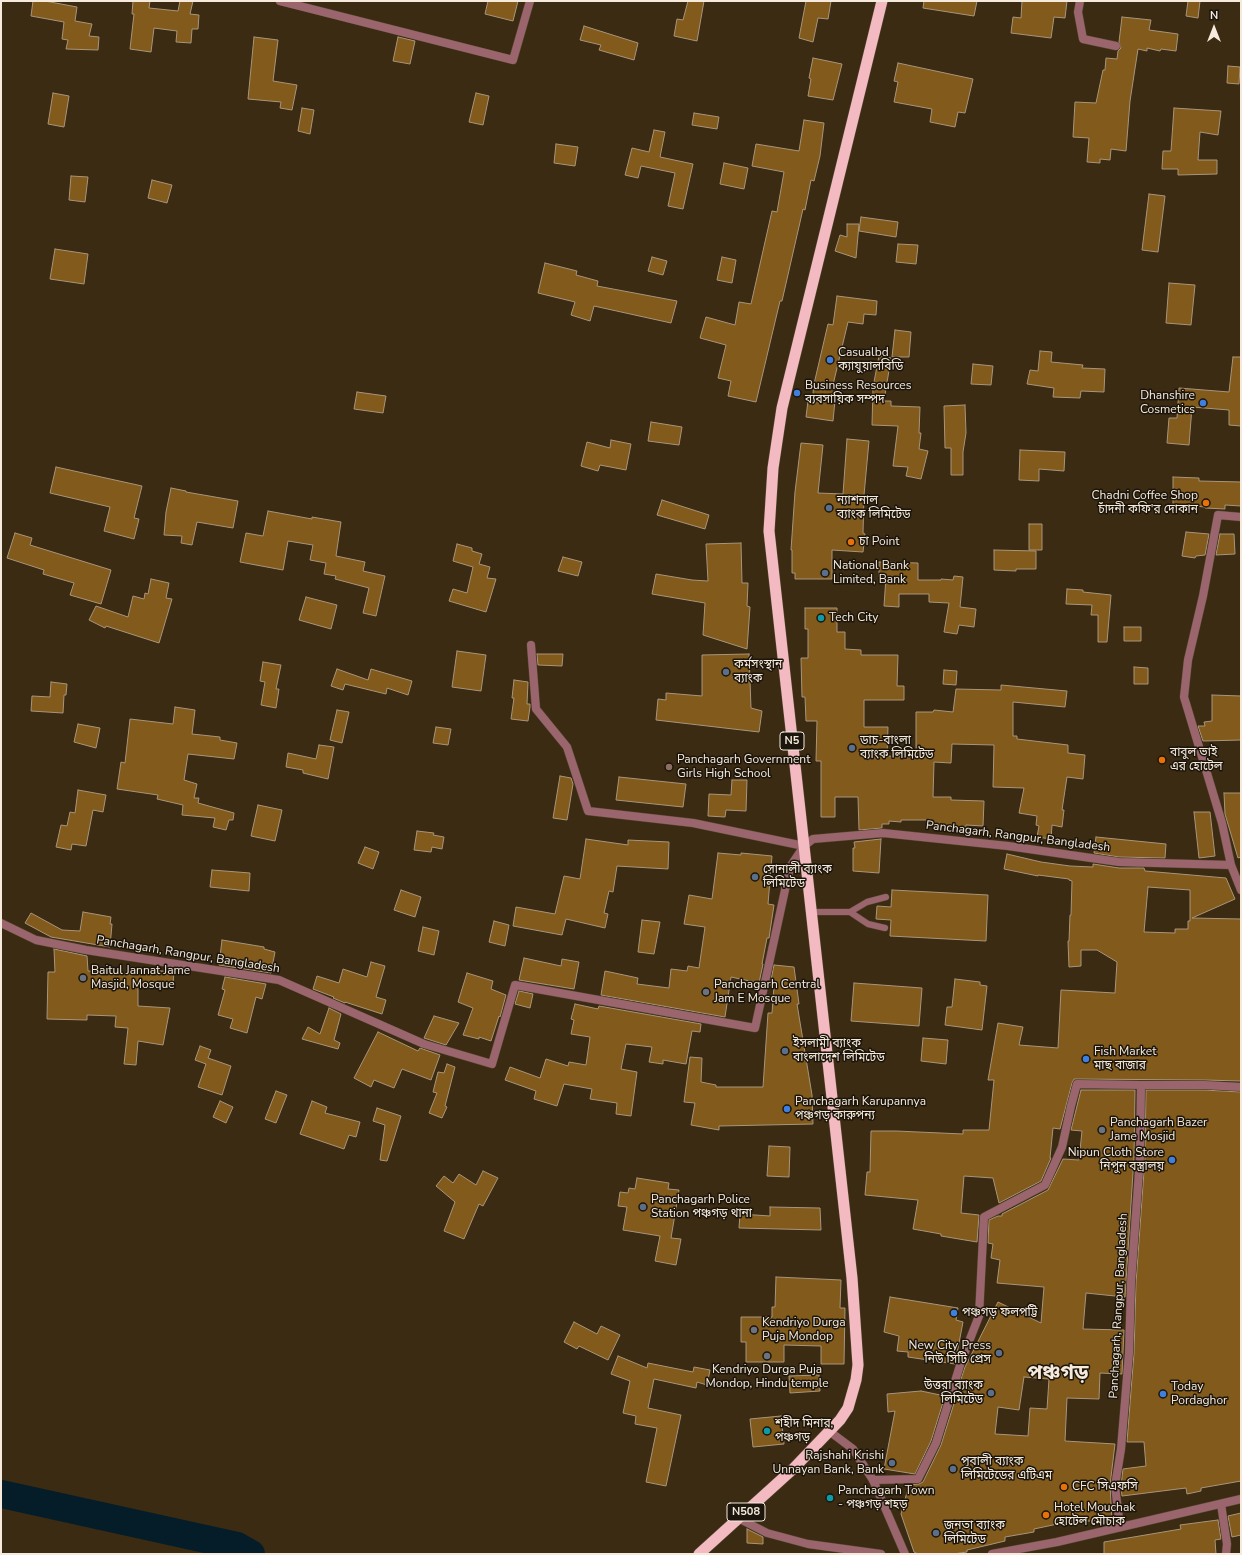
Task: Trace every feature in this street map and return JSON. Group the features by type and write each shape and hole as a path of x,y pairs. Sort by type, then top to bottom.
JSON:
{"highway":[{"name":"N5","path":"793,1469 840,1420 848,1408 856,1380 858,1365 852,1278 769,531 773,468 782,408 882,1"},
{"name":"N508","path":"698,1554 793,1469"}],"street":[{"path":"280,1 513,60 530,1"},
{"path":"1080,1 1078,12 1083,39 1116,46"},
{"path":"1241,517 1218,515 1203,596 1188,660 1184,697 1222,823 1231,865 1241,890"},
{"path":"531,645 536,709 567,747 588,811 693,823 804,846"},
{"name":"Panchagarh, Rangpur, Bangladesh","path":"1,923 36,940 86,950 279,980 424,1044 492,1064 515,986 755,1028 790,867 804,846 813,839 883,833 1000,845 1119,862 1231,865"},
{"path":"873,1480 918,1479 936,1443 961,1362 979,1316 984,1217 1045,1185 1062,1147 1070,1106 1077,1084 1241,1086"},
{"name":"Panchagarh, Rangpur, Bangladesh","path":"1120,1527 1115,1486 1124,1420 1129,1353 1131,1283 1140,1157 1141,1085"},
{"path":"829,1431 853,1449 873,1480 905,1554"},
{"path":"992,1554 1057,1542 1241,1499"},
{"path":"1221,1504 1227,1544 1226,1554"},
{"path":"738,1518 767,1533 808,1544 881,1554"}],"lane":[{"path":"812,912 850,912 867,902 886,897"},
{"path":"850,912 868,924 885,928"}],"building":[{"path":"33,1 45,1 77,7 75,21 92,24 89,36 99,37 98,50 66,49 68,40 62,39 64,22 31,16"},
{"path":"133,1 150,1 149,8 178,11 180,1 193,1 190,14 199,15 198,29 192,29 191,43 176,42 177,31 154,28 151,52 130,49 134,14 132,14"},
{"path":"488,1 518,1 513,21 485,14"},
{"path":"688,1 704,1 697,41 674,36 677,19 683,20"},
{"path":"806,1 831,1 828,19 818,18 813,42 799,38"},
{"path":"924,1 977,1 974,16 923,8"},
{"path":"1022,1 1067,1 1065,18 1054,17 1051,38 1011,33 1013,17 1021,18"},
{"path":"1188,1 1200,1 1198,18 1186,16"},
{"path":"1122,17 1151,20 1149,30 1178,34 1176,51 1161,49 1160,51 1147,48 1147,51 1138,49 1130,101 1126,151 1111,149 1110,160 1100,159 1100,163 1087,162 1089,138 1073,137 1075,102 1096,103 1103,70 1105,70 1106,58 1117,59 1118,51 1121,48 1119,42"},
{"path":"584,26 638,43 634,60 599,50 601,45 580,40"},
{"path":"254,37 278,40 273,81 297,85 292,110 280,108 281,102 248,99"},
{"path":"398,37 415,41 410,64 393,61"},
{"path":"813,58 842,64 833,100 808,96 811,79 809,78"},
{"path":"898,63 973,79 965,113 958,112 955,127 930,122 932,109 894,102 898,82 894,81"},
{"path":"1228,66 1240,67 1239,84 1227,83"},
{"path":"53,93 69,96 64,127 48,124"},
{"path":"476,93 489,96 483,125 469,122"},
{"path":"302,108 314,110 310,134 298,131"},
{"path":"1174,108 1221,111 1218,135 1200,132 1198,160 1217,160 1217,174 1178,175 1178,169 1162,169 1163,151 1171,151"},
{"path":"694,113 719,117 717,129 692,125"},
{"path":"804,120 824,123 820,156 814,181 811,180 805,210 803,209 782,301 780,301 756,402 728,396 731,381 718,378 726,345 700,338 706,317 735,325 739,302 751,304 772,211 777,212 784,172 752,166 756,144 799,151"},
{"path":"654,130 665,132 660,157 693,164 683,209 668,206 675,173 641,166 638,178 625,175 632,148 649,152"},
{"path":"556,144 578,147 575,166 554,163"},
{"path":"724,163 748,168 744,189 720,184"},
{"path":"71,176 88,177 85,202 69,200"},
{"path":"152,180 172,185 167,203 148,198"},
{"path":"1149,194 1165,196 1158,252 1142,250"},
{"path":"861,217 898,222 896,237 859,231"},
{"path":"847,224 859,224 856,258 835,251 840,235 847,237"},
{"path":"898,244 918,245 916,264 896,262"},
{"path":"55,249 88,254 84,284 50,279"},
{"path":"652,257 667,261 663,275 648,271"},
{"path":"722,257 736,260 732,283 717,280"},
{"path":"545,263 577,271 576,275 598,281 597,286 677,301 671,323 594,306 590,321 571,315 575,302 538,293"},
{"path":"1169,283 1195,285 1191,325 1166,323"},
{"path":"837,296 877,301 876,315 864,314 863,324 848,322 832,389 836,390 833,421 806,417 808,401 812,402 814,384 828,324 833,325"},
{"path":"895,330 911,332 909,357 892,357"},
{"path":"1040,351 1052,352 1051,362 1083,365 1082,368 1105,369 1104,392 1081,391 1080,398 1053,397 1054,388 1027,384 1030,370 1038,371"},
{"path":"879,356 891,358 884,401 891,401 891,406 920,407 919,433 921,433 919,449 928,451 921,479 906,476 908,467 893,466 898,426 872,425 873,387"},
{"path":"1233,357 1241,357 1241,426 1229,425 1229,410 1192,407 1189,445 1167,443 1169,418 1177,418 1179,388 1229,392"},
{"path":"973,364 993,366 991,385 971,384"},
{"path":"357,392 386,396 383,413 354,409"},
{"path":"965,405 966,433 963,452 963,475 951,475 951,448 945,448 944,406"},
{"path":"651,422 682,427 679,445 648,441"},
{"path":"847,439 869,441 864,495 863,533 865,534 863,552 832,550 832,579 795,579 795,573 792,573 791,550 795,492 801,443 823,445 818,493 843,494"},
{"path":"611,440 631,444 626,470 600,465 598,471 581,466 587,442 610,448"},
{"path":"1020,450 1065,452 1064,471 1039,469 1039,481 1019,480"},
{"path":"56,467 142,486 134,518 139,519 134,539 104,531 110,507 50,493"},
{"path":"1173,477 1199,478 1199,481 1241,482 1241,506 1225,505 1225,509 1173,504"},
{"path":"171,488 238,501 233,528 197,522 192,545 181,543 182,536 164,535 166,512"},
{"path":"662,500 709,515 705,529 657,515"},
{"path":"268,511 312,519 312,517 341,522 336,556 365,562 363,571 385,576 376,616 363,613 369,588 335,579 336,576 324,574 326,563 310,560 313,545 288,541 283,570 240,562 246,533 263,536"},
{"path":"1029,524 1042,524 1042,550 1029,550"},
{"path":"1186,532 1209,534 1205,555 1196,556 1195,558 1182,556"},
{"path":"15,533 32,538 30,545 111,570 101,604 70,595 74,583 43,574 44,570 7,558"},
{"path":"1220,534 1234,534 1235,554 1216,555"},
{"path":"741,543 742,583 748,583 747,606 750,607 747,649 703,635 705,603 652,594 656,574 708,581 706,544"},
{"path":"457,544 472,548 472,551 482,554 479,564 490,567 487,578 496,579 486,612 449,601 453,589 467,593 473,567 453,561"},
{"path":"994,550 1036,551 1036,569 1016,569 1016,571 994,570"},
{"path":"563,557 582,562 578,576 558,571"},
{"path":"879,562 918,563 918,580 953,580 954,576 963,577 960,607 976,609 974,627 959,625 957,634 944,632 949,603 929,602 929,594 899,594 899,607 884,606 886,577 879,577"},
{"path":"151,579 169,583 166,598 172,599 159,643 106,626 105,628 89,620 96,606 128,617 133,596 144,599 145,593 148,594"},
{"path":"1067,589 1111,595 1107,642 1098,642 1098,615 1091,615 1092,605 1066,604"},
{"path":"306,597 337,605 331,629 299,620"},
{"path":"805,608 837,608 837,632 845,632 845,649 861,650 861,655 898,655 897,686 904,686 904,700 864,700 864,727 888,727 887,756 916,757 916,712 933,712 934,710 953,712 956,689 1001,690 1001,685 1067,691 1065,707 1013,702 1013,736 1017,736 1017,739 1068,745 1068,753 1085,755 1083,779 1067,777 1062,810 1064,810 1062,827 1052,825 1051,839 1037,837 1039,826 1036,825 1037,816 1019,813 1024,788 993,787 994,745 952,744 951,763 934,762 933,797 951,797 951,800 984,801 983,826 966,825 966,829 952,828 952,826 931,825 931,820 901,820 901,822 889,821 889,824 882,824 882,828 859,830 858,797 835,797 835,817 821,817 821,761 816,761 817,721 806,721 805,697 802,697 801,658 808,658 808,629 805,629"},
{"path":"1124,627 1141,627 1141,641 1124,641"},
{"path":"457,651 486,655 481,691 452,687"},
{"path":"537,654 563,654 562,666 538,665"},
{"path":"749,654 751,708 762,711 759,732 656,720 658,699 666,700 666,693 702,696 702,655"},
{"path":"263,662 281,665 276,689 279,689 276,708 261,705 265,682 260,681"},
{"path":"1134,667 1148,668 1148,684 1134,684"},
{"path":"337,669 368,680 371,669 412,681 408,695 387,688 386,694 345,684 343,690 331,686"},
{"path":"944,670 957,671 956,685 943,684"},
{"path":"514,680 528,682 527,704 530,704 530,707 528,721 511,719 514,698 512,698"},
{"path":"51,682 67,684 66,695 64,695 63,713 31,711 32,696 50,697"},
{"path":"1212,695 1241,696 1241,740 1203,741 1198,726 1205,726 1204,722 1212,721"},
{"path":"175,707 195,710 192,734 220,737 220,740 237,743 234,759 188,754 184,780 197,784 194,798 199,798 198,803 234,813 233,820 229,820 226,830 213,827 215,818 182,815 183,805 157,799 158,795 117,789 121,762 125,763 130,719 173,724"},
{"path":"337,710 349,712 342,743 330,740"},
{"path":"78,724 100,728 96,748 74,742"},
{"path":"436,727 451,729 448,745 433,743"},
{"path":"319,745 334,747 328,779 303,773 303,770 286,767 288,753 316,759"},
{"path":"560,776 571,778 573,784 567,820 553,818"},
{"path":"619,777 686,784 683,807 616,800"},
{"path":"732,780 747,780 746,811 726,810 725,817 708,816 709,794 731,795"},
{"path":"78,790 106,795 103,812 93,810 86,846 72,844 71,850 56,847 61,825 67,826 70,812 75,813"},
{"path":"1224,793 1241,793 1241,857 1238,858 1225,814"},
{"path":"258,805 282,810 275,841 251,836"},
{"path":"1194,812 1210,812 1215,856 1199,858"},
{"path":"417,831 434,833 433,835 444,837 442,849 432,847 431,852 414,850"},
{"path":"1096,837 1166,844 1165,858 1119,857 1094,853"},
{"path":"586,839 628,845 628,840 669,842 668,869 617,866 613,892 609,891 604,913 608,914 605,928 566,919 562,935 513,926 516,907 555,914 564,876 580,879"},
{"path":"881,839 879,873 853,871 853,848 855,848 854,842"},
{"path":"365,847 379,852 373,869 358,863"},
{"path":"718,853 741,855 741,853 772,856 768,904 774,905 769,938 767,938 759,983 731,977 725,1017 601,995 605,971 638,978 637,984 669,988 671,969 687,971 688,966 699,968 705,927 684,924 689,895 712,899"},
{"path":"1007,854 1041,862 1070,866 1093,867 1093,864 1119,868 1144,868 1145,871 1226,878 1235,899 1192,918 1241,919 1241,1081 1074,1079 1060,1129 1053,1128 1051,1158 1041,1181 999,1203 993,1178 964,1176 961,1213 979,1215 977,1242 941,1236 941,1234 913,1229 918,1200 865,1195 867,1172 870,1172 871,1131 963,1134 963,1130 989,1130 994,1080 988,1080 998,1023 1023,1027 1019,1045 1058,1048 1061,990 1115,993 1117,962 1097,950 1081,950 1081,966 1069,967 1068,941 1071,915 1072,881 1069,879 1038,876 1004,869","holes":["1148,887 1190,890 1190,921 1188,921 1188,929 1175,929 1175,933 1144,932"]},
{"path":"212,870 250,873 249,891 210,887"},
{"path":"401,890 421,897 415,917 394,910"},
{"path":"892,890 988,895 986,941 890,936 891,920 876,919 877,906 891,907"},
{"path":"83,912 111,917 110,924 112,924 110,947 51,937 25,923 31,913 62,930 80,931"},
{"path":"642,920 660,922 654,954 638,952"},
{"path":"494,921 509,925 505,946 489,942"},
{"path":"423,927 439,931 434,955 418,951"},
{"path":"222,940 264,947 264,949 275,952 271,973 219,965"},
{"path":"54,949 87,956 88,971 127,973 127,970 149,970 174,972 173,984 138,982 138,1006 170,1008 163,1045 138,1041 136,1065 124,1064 128,1028 115,1027 116,1016 87,1015 87,1020 47,1019 48,972 55,972"},
{"path":"524,958 561,966 562,959 579,962 574,989 519,980"},
{"path":"371,962 385,966 376,997 386,1000 382,1014 345,1003 313,989 317,976 339,983 343,969 367,977"},
{"path":"774,965 794,967 799,1004 797,1004 812,1095 813,1124 719,1126 719,1130 691,1125 695,1103 684,1102 690,1057 702,1058 701,1082 716,1085 716,1087 763,1087 768,1013 772,1013 774,986 770,985"},
{"path":"467,973 493,981 491,989 506,995 491,1041 479,1037 479,1039 463,1035 473,1008 458,1002"},
{"path":"225,977 266,984 262,999 256,997 247,1033 230,1028 233,1019 218,1015 225,990 222,989"},
{"path":"955,979 980,982 980,985 987,986 982,1030 945,1025 947,1007 952,1007"},
{"path":"854,983 922,988 919,1026 851,1021"},
{"path":"519,991 533,994 530,1008 515,1004"},
{"path":"575,1004 598,1009 599,1006 701,1024 700,1032 692,1031 686,1064 663,1060 663,1064 649,1062 652,1047 626,1044 621,1069 637,1072 631,1116 616,1114 617,1103 590,1099 592,1089 564,1084 557,1106 534,1099 536,1091 505,1080 510,1067 540,1078 546,1059 568,1066 569,1062 586,1065 590,1037 571,1034 574,1020 571,1019"},
{"path":"329,1008 341,1014 334,1040 340,1043 338,1049 302,1039 308,1027 320,1034"},
{"path":"434,1016 459,1023 446,1045 424,1038"},
{"path":"378,1032 418,1051 420,1048 440,1055 431,1080 402,1069 394,1088 374,1080 371,1087 354,1078"},
{"path":"923,1038 948,1040 946,1064 921,1061"},
{"path":"200,1046 211,1050 208,1058 231,1066 222,1095 198,1087 206,1064 195,1060"},
{"path":"447,1064 455,1067 445,1106 447,1107 442,1118 429,1113 437,1093 433,1092 438,1072 444,1073"},
{"path":"1081,1090 1135,1090 1134,1157 1125,1297 1086,1293 1083,1329 1124,1330 1122,1374 1100,1373 1099,1399 1067,1398 1065,1441 1115,1444 1110,1485 1112,1520 1067,1522 1034,1529 1034,1532 1005,1537 1005,1541 967,1550 967,1552 953,1554 918,1554 914,1552 901,1514 909,1485 923,1482 941,1445 956,1397 959,1398 961,1379 965,1367 998,1302 1041,1323 1044,1287 997,1283 1000,1260 991,1258 993,1244 988,1243 989,1220 1002,1216 1002,1214 1048,1190 1063,1159 1079,1160 1082,1131 1071,1130","holes":["1024,1377 1049,1379 1047,1409 1030,1408 1028,1436 995,1434 998,1407 1019,1410"]},
{"path":"1146,1090 1204,1090 1241,1092 1241,1481 1201,1488 1201,1491 1187,1494 1186,1488 1122,1496 1121,1486 1123,1469 1146,1466 1144,1442 1127,1442 1134,1353 1136,1283 1145,1157"},
{"path":"276,1091 287,1095 276,1123 265,1119"},
{"path":"220,1101 233,1107 226,1123 213,1117"},
{"path":"312,1101 327,1107 325,1113 360,1122 356,1137 349,1135 344,1149 300,1134"},
{"path":"377,1108 401,1116 387,1161 380,1160 385,1125 373,1121"},
{"path":"769,1146 790,1147 789,1177 767,1176"},
{"path":"483,1171 498,1178 483,1206 479,1204 464,1239 444,1231 455,1202 436,1186 444,1176 453,1183 459,1174 476,1185"},
{"name":"Panchagarh Police Station পঞ্চগড় থানা","path":"637,1178 669,1183 668,1189 679,1190 671,1238 681,1239 676,1265 655,1261 660,1236 623,1230 627,1207 618,1206 620,1192 628,1193 629,1188 635,1189"},
{"path":"770,1207 820,1208 821,1230 739,1228 740,1214 770,1216"},
{"path":"776,1277 841,1280 840,1308 845,1308 844,1364 821,1364 821,1346 784,1345 784,1362 746,1362 746,1342 741,1342 741,1317 772,1317 772,1307 775,1307"},
{"path":"890,1297 958,1308 956,1320 963,1322 955,1364 908,1357 908,1352 897,1351 899,1336 884,1332"},
{"path":"574,1322 597,1334 601,1326 620,1335 608,1360 579,1346 577,1349 564,1342"},
{"path":"618,1356 647,1368 648,1363 693,1372 694,1367 710,1370 707,1385 697,1382 696,1388 654,1379 648,1408 681,1415 666,1486 646,1482 657,1428 635,1424 636,1416 623,1413 630,1381 611,1374"},
{"path":"819,1375 820,1391 790,1393 789,1376"},
{"path":"921,1391 945,1396 931,1441 915,1474 884,1469 895,1411 888,1412 887,1394"},
{"name":"শহীদ মিনার, পঞ্চগড়","path":"781,1416 784,1444 753,1447 750,1419"},
{"path":"1241,1513 1241,1535 1232,1537 1228,1516"},
{"path":"1218,1520 1221,1539 1215,1540 1216,1554 1104,1554 1104,1542 1181,1529 1180,1525"},
{"path":"747,1529 763,1537 763,1544 747,1543"}],"waterway":[{"path":"1,1494 237,1546 251,1554"}],"place":[{"name":"Casualbd ক্যাযুয়ালবিডি","path":"830,360"},
{"name":"Business Resources ব্যবসায়িক সম্পদ","path":"797,393"},
{"name":"Dhanshire Cosmetics","path":"1203,403"},
{"name":"Chadni Coffee Shop চাঁদনী কফি'র দোকান","path":"1206,503"},
{"name":"ন্যাশনাল ব্যাংক লিমিটেড","path":"829,508"},
{"name":"চা Point","path":"851,542"},
{"name":"National Bank Limited, Bank","path":"825,573"},
{"name":"Tech City","path":"821,618"},
{"name":"কর্মসংস্থান ব্যাংক","path":"726,672"},
{"name":"ডাচ-বাংলা ব্যাংক লিমিটেড","path":"852,748"},
{"name":"বাবুল ভাই এর হোটেল","path":"1162,760"},
{"name":"Panchagarh Government Girls High School","path":"669,767"},
{"name":"সোনালী ব্যাংক লিমিটেড","path":"755,877"},
{"name":"Baitul Jannat Jame Masjid, Mosque","path":"83,978"},
{"name":"Panchagarh Central Jam E Mosque","path":"706,992"},
{"name":"ইসলামী ব্যাংক বাংলাদেশ লিমিটেড","path":"785,1051"},
{"name":"Fish Market মাছ বাজার","path":"1086,1059"},
{"name":"Panchagarh Karupannya পঞ্চগড় কারুপন্য","path":"787,1109"},
{"name":"Panchagarh Bazer Jame Mosjid","path":"1102,1130"},
{"name":"Nipun Cloth Store নিপুন বস্ত্রালয়","path":"1172,1160"},
{"name":"Panchagarh Police Station পঞ্চগড় থানা","path":"643,1207"},
{"name":"পঞ্চগড় ফলপট্টি","path":"954,1313"},
{"name":"Kendriyo Durga Puja Mondop","path":"754,1330"},
{"name":"New City Press নিউ সিটি প্রেস","path":"999,1353"},
{"name":"Kendriyo Durga Puja Mondop, Hindu temple","path":"767,1356"},
{"name":"উত্তরা ব্যাংক লিমিটেড","path":"991,1393"},
{"name":"Today Pordaghor","path":"1163,1394"},
{"name":"শহীদ মিনার, পঞ্চগড়","path":"767,1431"},
{"name":"Rajshahi Krishi Unnayan Bank, Bank","path":"892,1463"},
{"name":"পূবালী ব্যাংক লিমিটেডের এটিএম","path":"953,1469"},
{"name":"CFC সিএফসি","path":"1064,1487"},
{"name":"Panchagarh Town - পঞ্চগড় শহড়","path":"830,1498"},
{"name":"Hotel Mouchak হোটেল মৌচাক","path":"1046,1515"},
{"name":"জনতা ব্যাংক লিমিটেড","path":"936,1533"}],"district":[{"name":"পঞ্চগড়","path":"1058,1374"}]}
